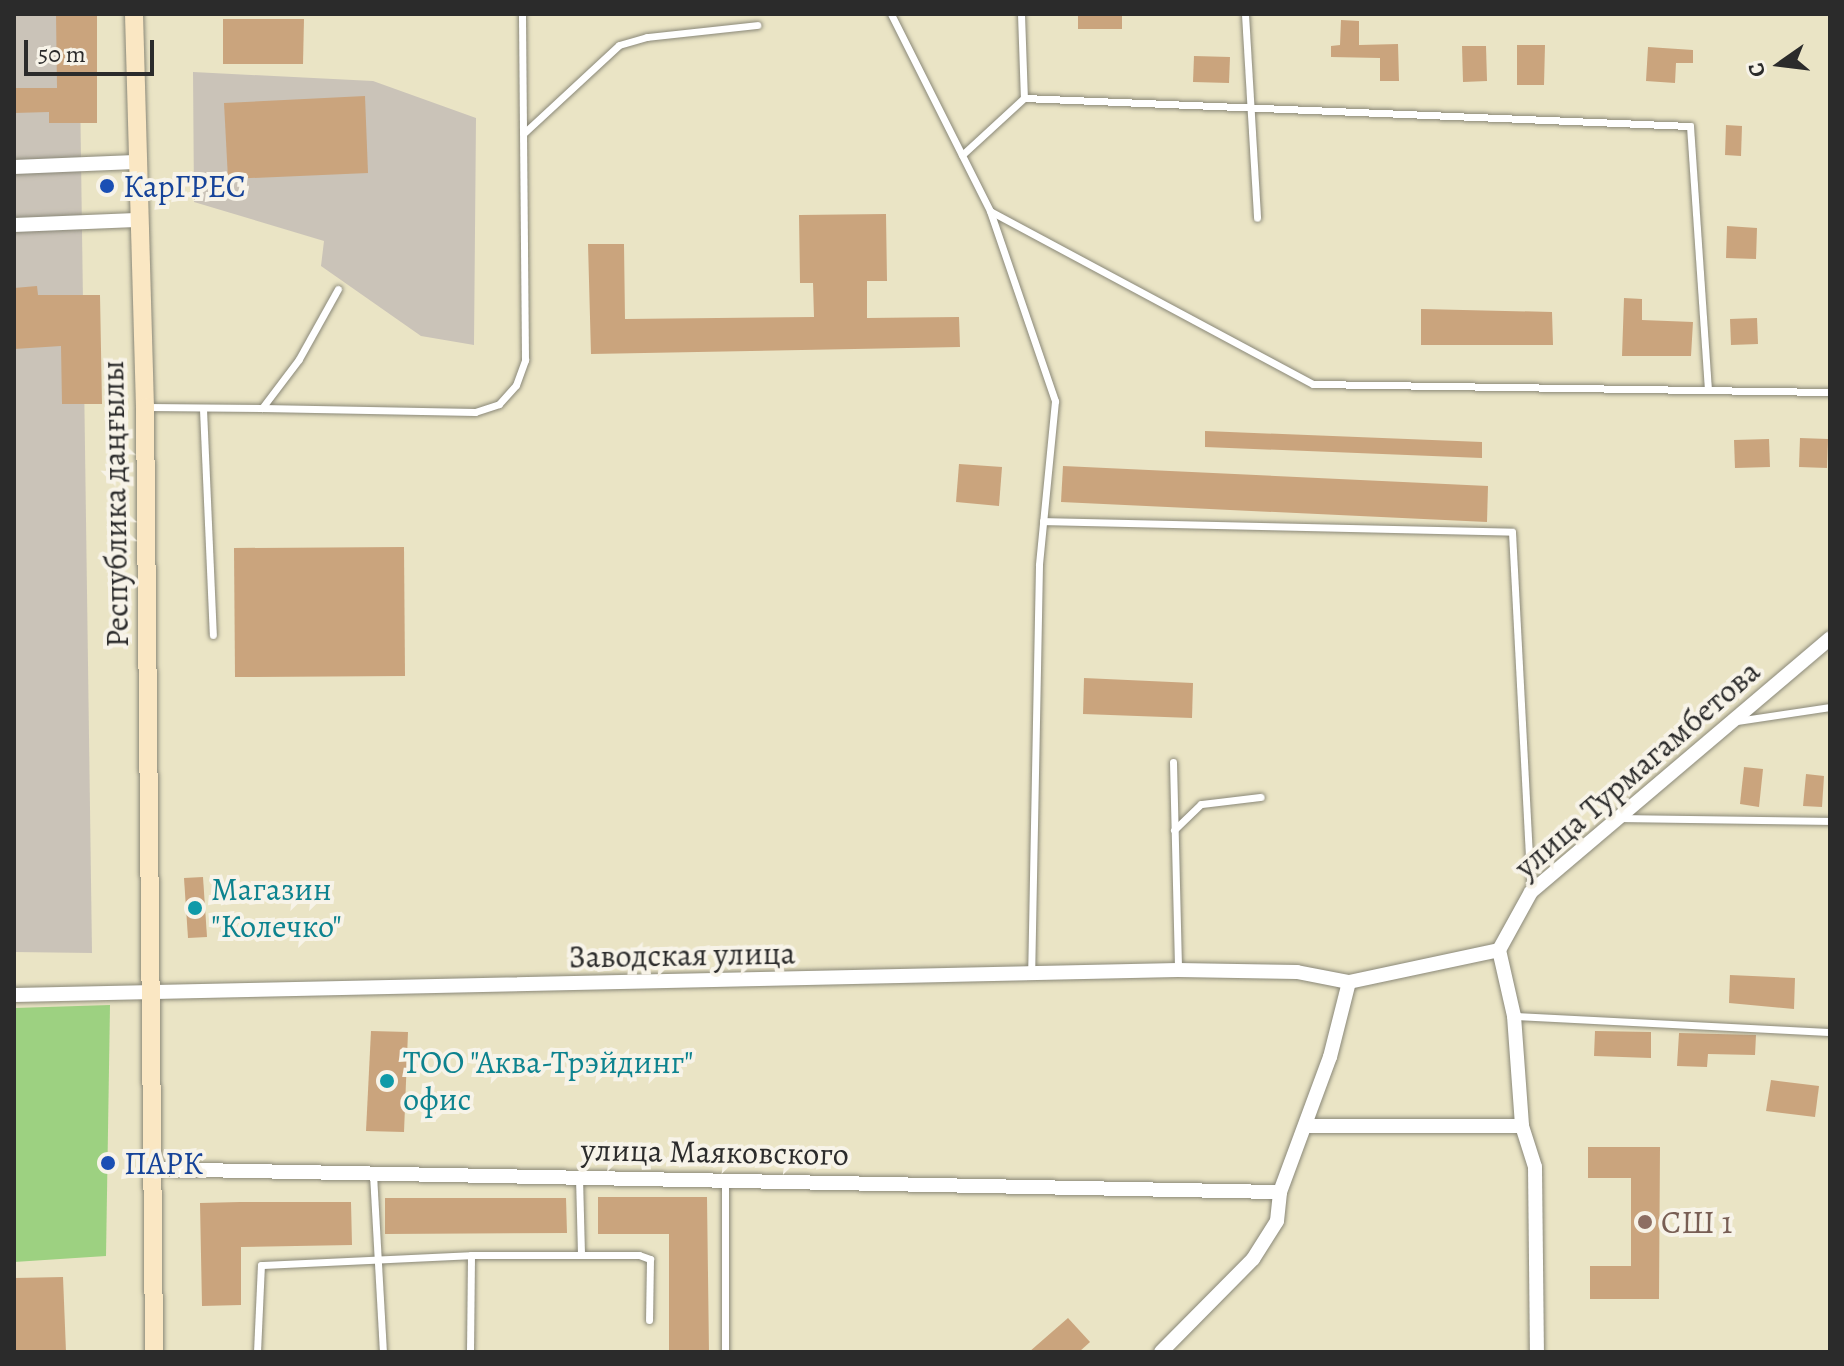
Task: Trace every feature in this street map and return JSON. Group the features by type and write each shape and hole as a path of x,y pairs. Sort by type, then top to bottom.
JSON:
{"main road":[{"name":"Республика даңғылы","path":"134,14 136,220 145,407 149,1169 154,1352"}],"street":[{"path":"14,167 135,162"},
{"path":"14,225 136,220"},
{"name":"улица Турмагамбетова","path":"1499,950 1531,892 1737,721 1830,638"},
{"path":"1161,1352 1253,1259 1277,1221 1280,1192 1307,1126 1349,982 1499,950 1514,1016 1522,1126 1535,1167 1537,1352"},
{"name":"Заводская улица","path":"14,995 1031,976 1178,970 1297,972 1349,982"},
{"path":"1307,1126 1522,1126"},
{"name":"улица Маяковского","path":"149,1169 1280,1192"}],"lane":[{"path":"145,407 475,412 508,396 525,360 522,14"},
{"path":"891,14 990,211 1055,401 1043,521 1031,976"},
{"path":"1021,14 1024,98"},
{"path":"1245,14 1257,218"},
{"path":"523,134 619,45 647,37 757,25"},
{"path":"962,155 1024,98 1690,126 1708,389"},
{"path":"990,211 1313,384 1830,392"},
{"path":"262,408 299,359 338,289"},
{"path":"203,409 213,635"},
{"path":"1043,521 1512,532 1531,892"},
{"path":"1737,721 1830,707"},
{"path":"1173,762 1178,970"},
{"path":"1174,830 1201,804 1261,797"},
{"path":"1617,818 1830,821"},
{"path":"1514,1016 1830,1032"},
{"path":"373,1173 383,1352"},
{"path":"579,1177 581,1254"},
{"path":"725,1179 725,1352"},
{"path":"257,1352 261,1265 471,1255 581,1254 650,1259 649,1320"},
{"path":"470,1352 471,1255"}],"shaded area":[{"path":"14,14 79,14 92,953 14,952"},
{"path":"193,72 373,81 476,118 474,345 421,336 321,266 324,241 194,202"}],"green space":[{"path":"110,1005 106,1256 14,1262 14,1008"}],"building":[{"path":"56,14 97,14 97,123 49,123 49,112 14,113 14,88 57,88"},
{"path":"1078,14 1122,14 1122,29 1078,29"},
{"path":"223,19 304,19 303,64 223,64"},
{"path":"1341,20 1359,21 1359,45 1398,44 1399,81 1380,81 1380,58 1331,57 1331,46 1340,45"},
{"path":"1517,45 1545,45 1544,85 1517,85"},
{"path":"1462,46 1486,46 1487,81 1463,82"},
{"path":"1648,47 1693,50 1693,63 1676,63 1675,83 1646,81"},
{"path":"1194,56 1230,57 1229,83 1193,82"},
{"path":"365,96 368,173 228,179 224,103"},
{"path":"1726,125 1742,126 1741,156 1725,155"},
{"path":"886,214 887,281 867,281 867,318 959,317 960,347 591,354 588,244 624,244 625,319 814,317 813,283 800,283 799,215"},
{"path":"1727,226 1757,228 1756,259 1726,258"},
{"path":"37,286 38,295 100,295 102,404 62,404 61,346 14,349 14,288"},
{"path":"1624,298 1642,299 1642,320 1693,322 1691,356 1622,356"},
{"path":"1421,309 1552,312 1553,345 1421,345"},
{"path":"1757,318 1758,344 1731,345 1730,319"},
{"path":"1205,431 1482,442 1482,458 1205,447"},
{"path":"1800,438 1828,439 1827,468 1799,467"},
{"path":"1769,439 1770,467 1735,468 1734,440"},
{"path":"959,464 1002,467 999,506 956,502"},
{"path":"1063,466 1488,486 1487,522 1061,502"},
{"path":"404,547 405,676 235,677 234,548"},
{"path":"1084,678 1193,683 1192,718 1083,714"},
{"path":"1744,767 1763,769 1759,807 1740,804"},
{"path":"1806,774 1824,776 1822,807 1803,806"},
{"name":"Магазин \"Колечко\"","path":"203,877 207,937 188,938 184,878"},
{"path":"1730,975 1795,978 1794,1009 1729,1003"},
{"name":"ТОО \"Аква-Трэйдинг\" офис","path":"371,1031 408,1032 404,1132 366,1131"},
{"path":"1595,1031 1651,1032 1651,1058 1594,1056"},
{"path":"1679,1033 1756,1035 1755,1055 1708,1054 1707,1067 1677,1066"},
{"path":"1771,1080 1819,1086 1815,1117 1766,1111"},
{"name":"СШ 1","path":"1588,1147 1660,1147 1659,1299 1590,1299 1590,1266 1631,1266 1631,1178 1588,1178"},
{"path":"598,1197 707,1197 709,1352 669,1352 669,1234 598,1234"},
{"path":"385,1198 566,1198 567,1233 385,1234"},
{"path":"351,1202 352,1245 241,1247 241,1305 202,1306 200,1203"},
{"path":"63,1277 66,1352 14,1352 14,1278"},
{"path":"1068,1318 1090,1342 1079,1352 1029,1352"}],"place":[{"name":"КарГРЕС","path":"107,186"},
{"name":"Магазин \"Колечко\"","path":"195,908"},
{"name":"ТОО \"Аква-Трэйдинг\" офис","path":"387,1081"},
{"name":"ПАРК","path":"108,1163"},
{"name":"СШ 1","path":"1645,1222"}]}
